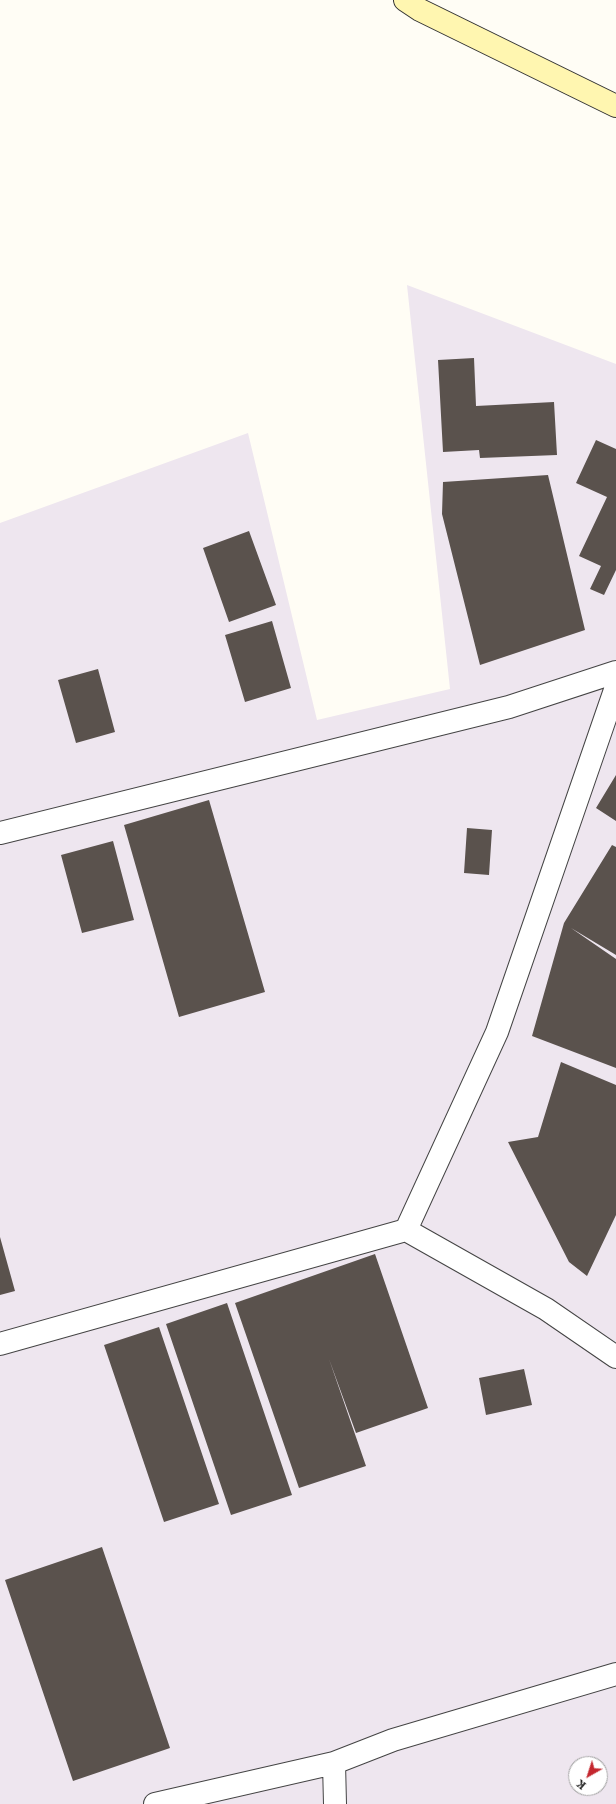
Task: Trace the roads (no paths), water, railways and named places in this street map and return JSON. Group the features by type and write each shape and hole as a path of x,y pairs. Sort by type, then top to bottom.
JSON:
{"street":[{"path":"405,0 420,10 616,106"},
{"path":"0,833 509,707 616,672"},
{"path":"406,1230 497,1032 616,687"},
{"path":"0,1344 406,1230 546,1309 616,1358"},
{"path":"155,1804 334,1763 393,1740 616,1674"},
{"path":"334,1763 335,1804"}]}
